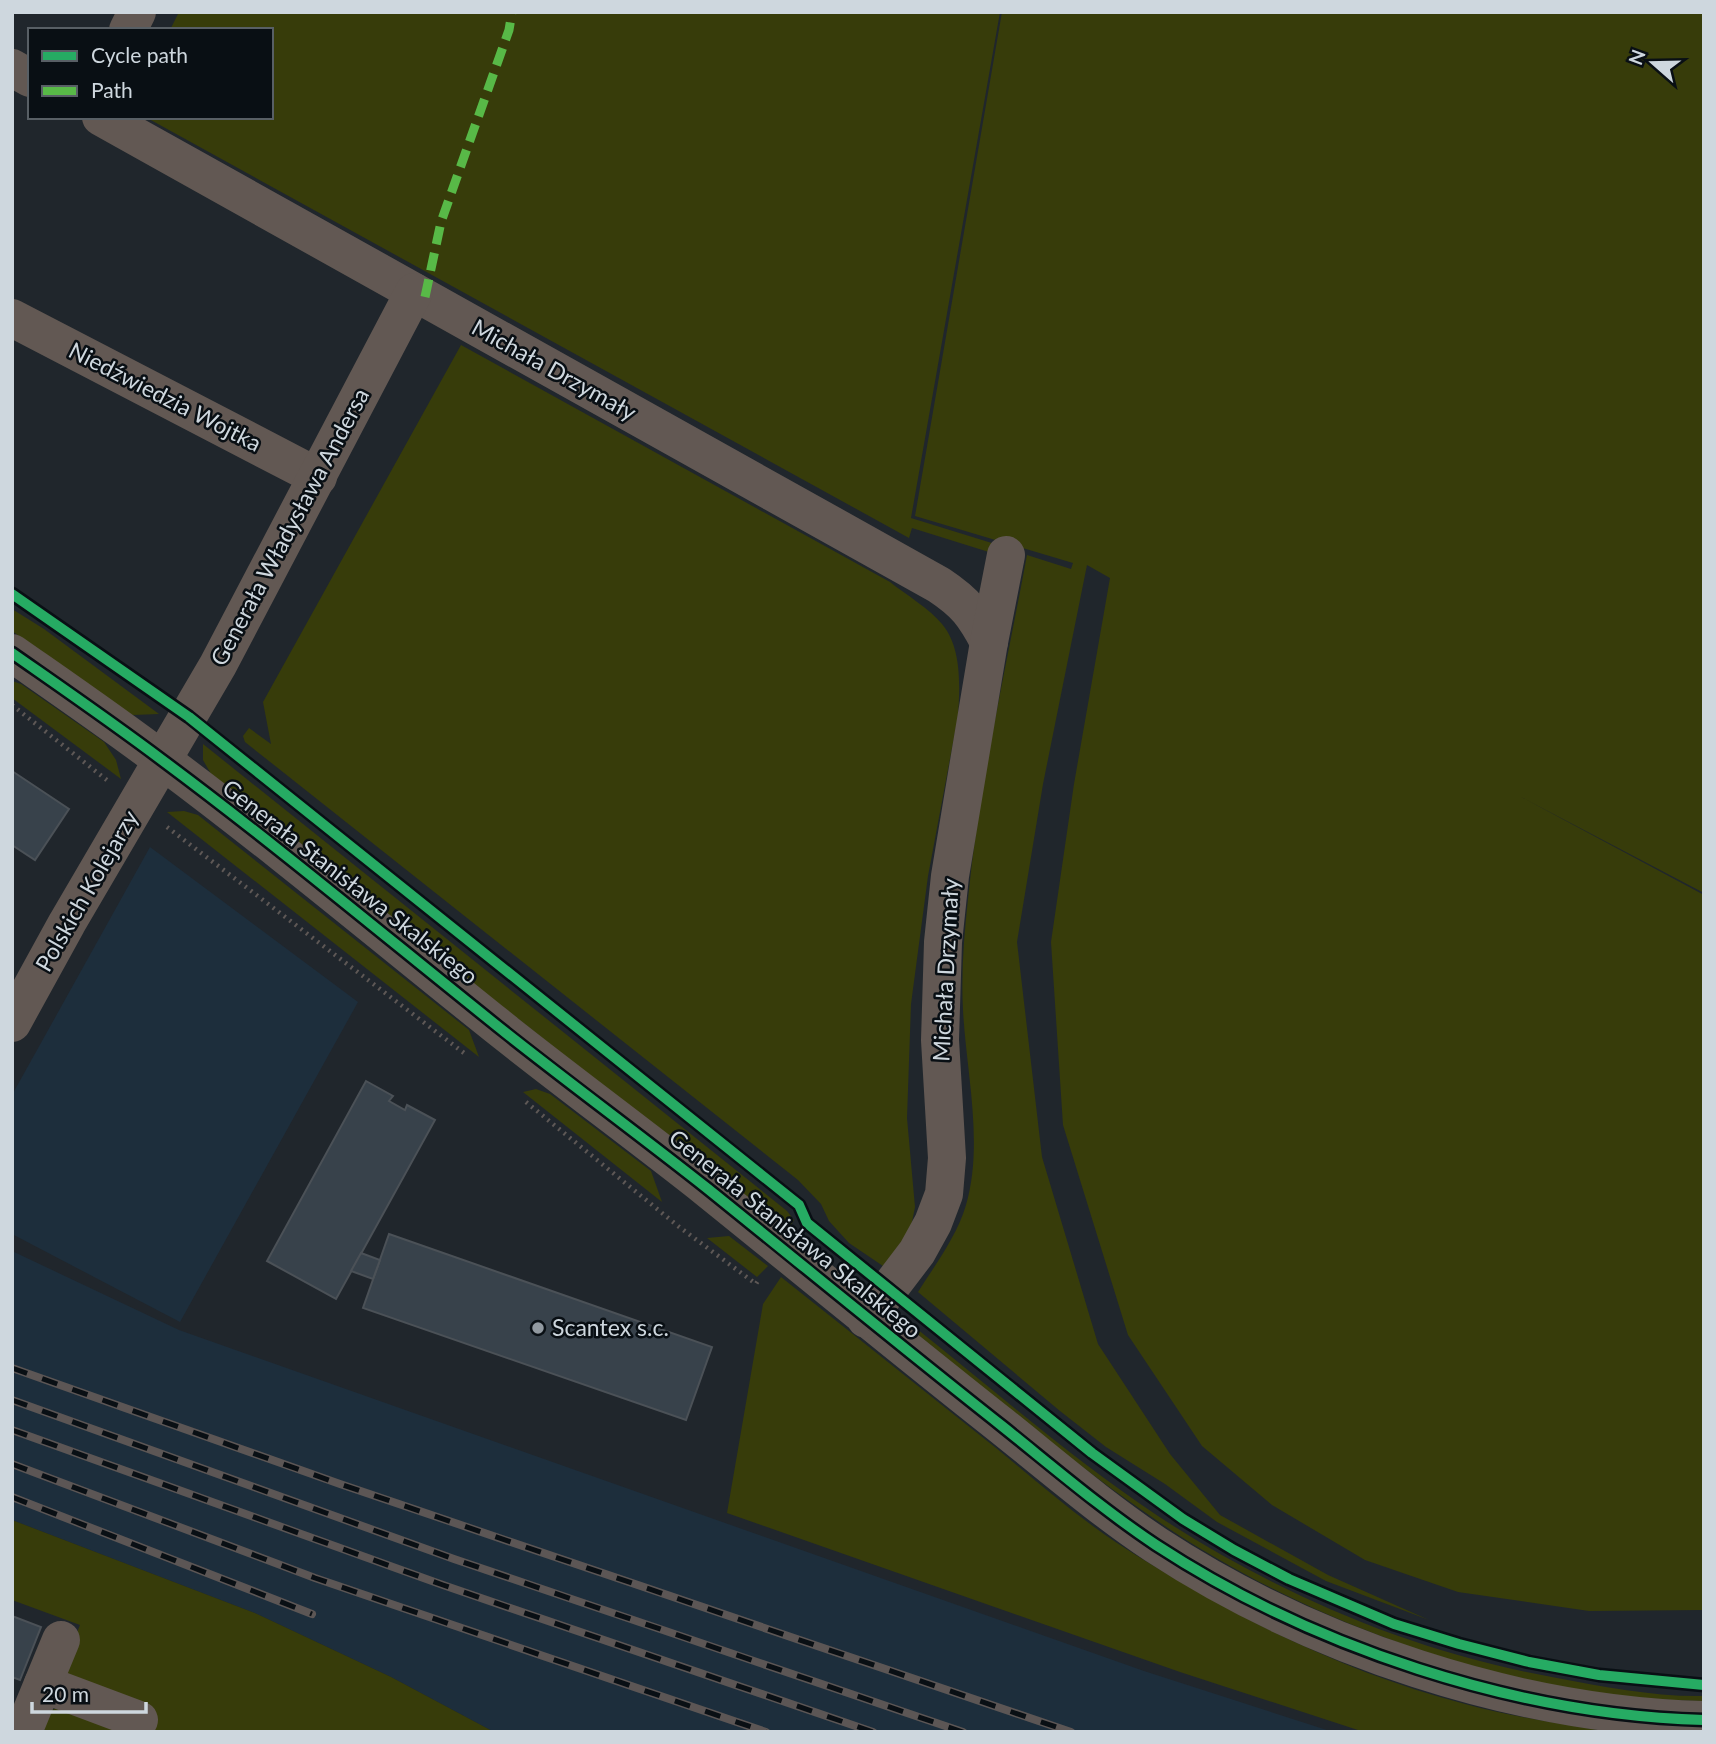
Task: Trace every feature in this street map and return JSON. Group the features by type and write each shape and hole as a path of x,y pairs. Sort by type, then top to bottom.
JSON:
{"street":[{"path":"129,28 137,12"},
{"path":"12,68 28,77"},
{"name":"Michała Drzymały","path":"105,119 939,585 963,602 978,620 989,642"},
{"name":"Generała Władysława Andersa","path":"162,760 218,665 414,292"},
{"name":"Niedźwiedzia Wojtka","path":"12,318 318,477"},
{"name":"Michała Drzymały","path":"866,1319 917,1252 933,1223 944,1194 947,1158 940,1041 943,942 950,876 1006,555"},
{"name":"Generała Stanisława Skalskiego","path":"12,653 162,760 706,1188 866,1319 1127,1525 1191,1566 1254,1601 1367,1650 1466,1683 1580,1707 1636,1715 1704,1720"},
{"name":"Polskich Kolejarzy","path":"12,1024 162,760"},
{"path":"23,1732 61,1640"},
{"path":"43,1684 139,1720"}],"path":[{"path":"12,705 137,804 464,1053"},
{"path":"518,1096 678,1226 755,1284 783,1251"}],"shaded area":[{"path":"150,847 358,1002 180,1322 12,1234 12,1095"},
{"path":"12,1251 179,1330 1144,1671 1333,1732 494,1732 391,1677 257,1614 12,1520"}],"green space":[{"path":"179,12 1000,12 911,518 995,544 992,553 912,528 909,538 149,119 273,119 273,28 171,28"},
{"path":"1002,12 1704,12 1704,893 1521,797 1704,895 1704,1610 1589,1611 1458,1592 1365,1560 1272,1505 1202,1446 1128,1335 1063,1125 1051,942 1074,784 1110,578 1087,565 1043,784 1017,942 1042,1157 1098,1344 1170,1454 1220,1515 1328,1575 1429,1620 1326,1581 1217,1522 1165,1484 1106,1447 918,1292 957,1228 971,1182 974,1133 962,996 965,927 986,770 1027,555 1071,569 1073,563 915,516"},
{"path":"461,345 890,582 931,613 949,634 958,668 958,716 928,876 911,1004 907,1118 915,1207 911,1227 883,1266 849,1243 829,1221 821,1204 798,1180 245,742 243,736 249,728 271,744 263,702"},
{"path":"12,609 44,629 159,714 133,715 122,710 12,631"},
{"path":"12,681 21,684 104,742 116,760 121,779 12,698"},
{"path":"203,744 787,1211 794,1220 787,1231 214,779 203,760"},
{"path":"184,811 198,815 469,1030 479,1057 167,812"},
{"path":"536,1089 550,1094 651,1171 662,1202 523,1092"},
{"path":"729,1236 768,1266 757,1277 707,1238"},
{"path":"781,1277 1086,1521 1199,1593 1329,1657 1419,1691 1501,1713 1611,1732 1364,1732 1180,1672 727,1513 763,1304"},
{"path":"912,1325 1126,1494 1204,1545 1300,1595 1400,1637 1504,1667 1630,1691 1704,1696 1704,1701 1631,1697 1558,1686 1484,1669 1412,1647 1340,1620 1272,1588 1207,1553 1116,1492 973,1380 917,1334"},
{"path":"12,1520 257,1614 391,1677 494,1732 44,1732 47,1713 56,1708 67,1674 66,1660 80,1625 12,1600"}],"building":[{"path":"12,771 69,809 35,860 12,845"},
{"path":"366,1081 393,1096 389,1101 405,1110 407,1105 435,1120 336,1299 267,1261"},
{"name":"Scantex s.c.","path":"389,1234 712,1347 686,1420 363,1308"},
{"path":"361,1253 380,1260 373,1279 351,1271"},
{"path":"12,1616 41,1627 20,1680 12,1677"}],"railway":[{"path":"12,1368 340,1484 1071,1732"},
{"path":"12,1400 454,1559 963,1732"},
{"path":"12,1430 443,1585 873,1732"},
{"path":"12,1464 315,1578 766,1732"},
{"path":"12,1497 312,1614"}],"marked path":[{"path":"425,297 441,222 509,30 512,12"}],"cycle path":[{"path":"12,594 189,717 799,1205 807,1223 1092,1453 1183,1519 1289,1579 1394,1624 1529,1662 1599,1675 1704,1685"},
{"path":"12,653 144,746 249,827 506,1033 708,1189 1078,1487 1156,1545 1217,1582 1281,1615 1348,1644 1418,1669 1561,1705 1633,1715 1704,1720"}],"place":[{"name":"Scantex s.c.","path":"538,1328"}]}
